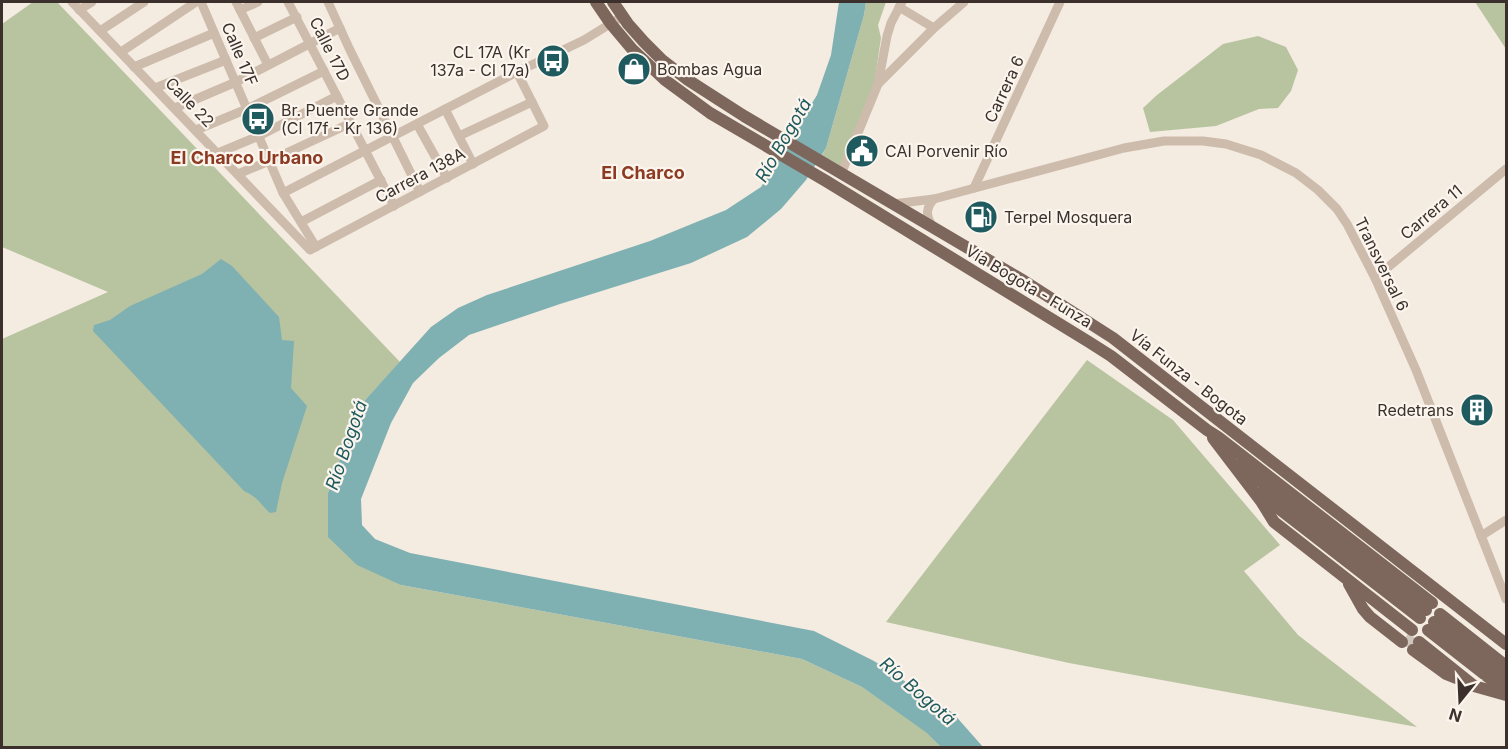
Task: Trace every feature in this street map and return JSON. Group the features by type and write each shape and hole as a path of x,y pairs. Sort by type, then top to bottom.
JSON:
{"main road":[{"name":"Vía Bogota - Funza","path":"596,2 632,49 665,80 710,113 826,181 1111,356 1210,435 1261,501 1274,522 1282,529 1345,578 1417,622"},
{"name":"Vía Funza - Bogota","path":"613,2 634,32 672,68 780,137 1024,281 1113,338 1506,644"},
{"path":"690,99 699,87"},
{"path":"1068,328 1077,315"},
{"name":"Vía Bogota - Funza","path":"1210,435 1218,436 1417,622"},
{"name":"Vía Bogota - Funza","path":"1227,456 1417,622"},
{"name":"Vía Bogota - Funza","path":"1240,473 1417,622"},
{"name":"Vía Bogota - Funza","path":"1249,486 1417,622"},
{"name":"Vía Bogota - Funza","path":"1261,501 1417,622"},
{"name":"Vía Bogota - Funza","path":"1269,514 1417,622"},
{"name":"Vía Bogota - Funza","path":"1345,578 1370,617 1417,622"},
{"path":"1428,630 1506,660"},
{"path":"1428,630 1506,666"},
{"path":"1428,630 1506,673"},
{"path":"1428,630 1506,679"},
{"path":"1428,630 1459,680 1474,686 1502,691"},
{"path":"1428,630 1474,686"},
{"path":"1428,630 1502,691"},
{"path":"1428,630 1502,691"}],"street":[{"name":"Calle 22","path":"72,2 313,249"},
{"path":"80,10 92,2"},
{"path":"100,31 144,2"},
{"path":"121,52 196,2"},
{"name":"Calle 17F","path":"201,2 269,161 313,249"},
{"path":"258,2 238,6 268,65"},
{"name":"Calle 17D","path":"288,2 394,206"},
{"path":"328,2 420,192"},
{"path":"948,2 961,4"},
{"name":"Carrera 6","path":"974,188 1060,2"},
{"path":"835,170 878,84 887,36 901,4 934,28"},
{"path":"878,84 961,4"},
{"path":"272,209 286,197 366,151 517,72 584,40 623,16"},
{"path":"254,38 297,17"},
{"path":"175,108 236,82 340,28"},
{"path":"134,67 214,33"},
{"path":"155,88 226,60"},
{"path":"196,130 247,110 324,71"},
{"path":"459,136 532,102 517,72"},
{"path":"218,153 259,136 337,96"},
{"name":"Carrera 138A","path":"313,249 544,126 532,102"},
{"path":"445,109 473,164"},
{"path":"238,174 351,123"},
{"path":"417,123 447,178"},
{"name":"Transversal 6","path":"892,204 934,199 1140,144 1185,140 1226,144 1272,160 1296,173 1337,209 1375,278 1416,370 1506,599"},
{"name":"Carrera 11","path":"1375,278 1506,169"},
{"path":"301,222 381,180"},
{"path":"934,199 928,207 927,216 935,229"},
{"path":"1481,536 1506,520"}],"green space":[{"path":"33,2 57,2 400,362 358,408 328,493 401,585 802,659 862,687 928,733 941,747 2,747 2,339 108,292 2,247 2,24"},
{"path":"866,2 886,2 878,25 881,38 874,85 839,168 821,157 826,148"},
{"path":"1475,2 1506,2 1506,49"},
{"path":"1258,36 1286,47 1298,70 1291,91 1278,108 1259,109 1216,126 1150,132 1143,108 1157,95 1223,44"},
{"path":"1087,360 1173,420 1280,545 1244,571 1298,635 1417,727 1069,663 886,622"}],"water":[{"name":"Río Bogotá","path":"839,2 866,2 864,15 826,148 806,180 781,209 747,237 691,263 469,335 439,358 413,383 391,423 361,499 362,525 375,539 410,553 814,631 874,661 953,713 983,747 941,747 927,733 862,687 802,659 401,585 357,565 328,537 328,493 358,408 431,327 458,308 487,295 650,241 726,210 761,187 817,95 831,55"},
{"path":"221,259 232,266 279,317 282,340 294,341 291,388 307,406 282,483 276,512 270,513 256,498 244,491 93,331 94,325 110,320 130,306 202,274"}],"tunnel":[{"path":"1405,638 1416,646"}],"place":[{"name":"CL 17A (Kr 137a - Cl 17a)","path":"553,61"},
{"name":"Bombas Agua","path":"634,69"},
{"name":"Br. Puente Grande (Cl 17f - Kr 136)","path":"258,119"},
{"name":"CAI Porvenir Río","path":"862,151"},
{"name":"Terpel Mosquera","path":"981,217"},
{"name":"Redetrans","path":"1477,410"}],"district":[{"name":"El Charco Urbano","path":"247,157"},
{"name":"El Charco","path":"643,172"}]}
